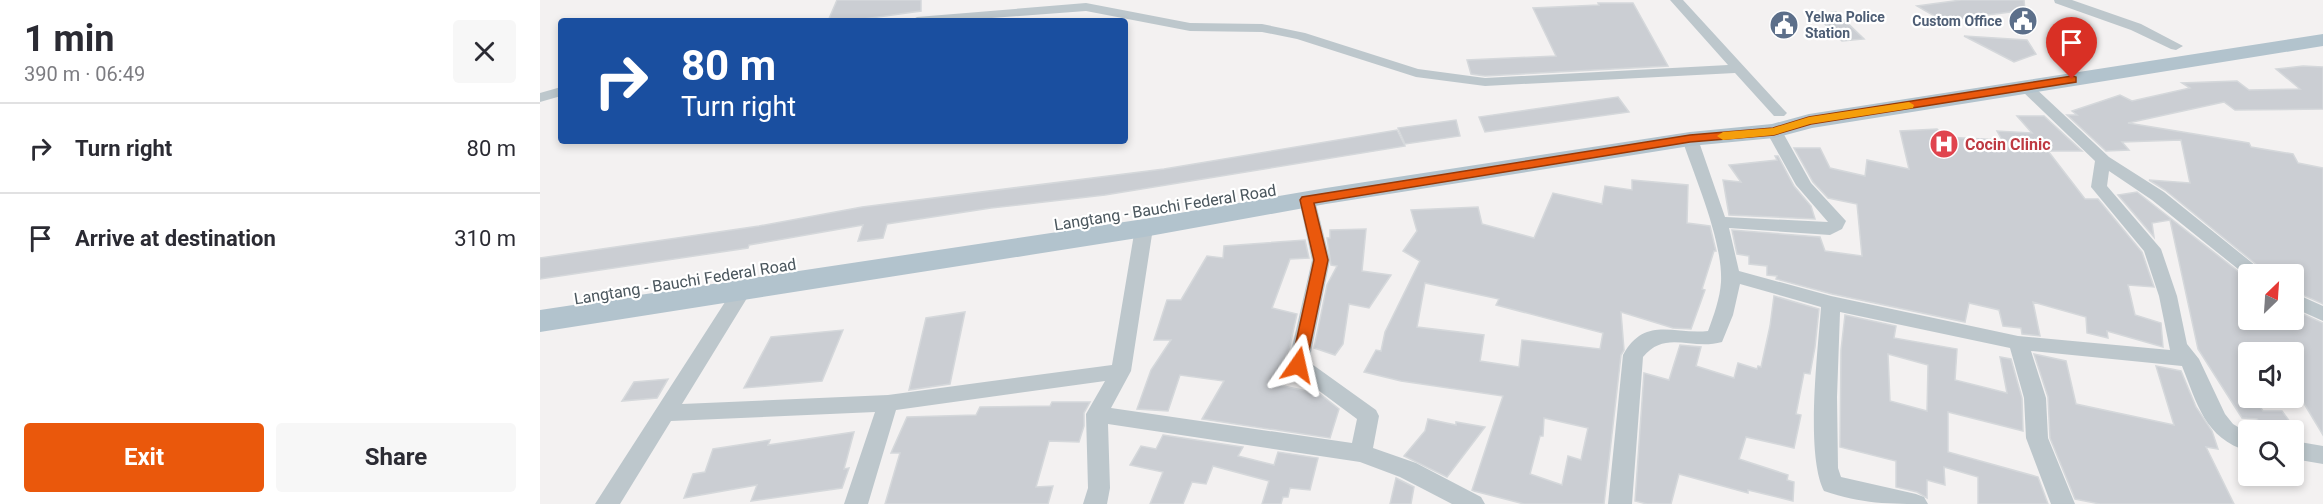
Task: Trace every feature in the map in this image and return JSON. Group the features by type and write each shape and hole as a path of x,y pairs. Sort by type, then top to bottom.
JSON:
{"main road":[{"name":"Langtang - Bauchi Federal Road","path":"540,303 1777,122 2176,46 2323,26"},
{"path":"540,321 1144,228 1690,139 1777,122 1809,121 2323,40"}],"street":[{"path":"1676,0 1738,69 1777,122 1804,185 1837,221 1836,225 1830,229 1719,222"},
{"path":"2060,0 2136,27 2176,46"},
{"path":"944,18 1086,7 1190,27 1262,28 1300,36 1416,73 1485,82 1738,69"},
{"path":"2026,87 2103,160 2158,196 2244,264"},
{"path":"540,98 558,92"},
{"path":"1620,504 1632,355 1643,341 1670,333 1700,340 1715,337 1721,327 1731,275 1719,222 1690,139"},
{"path":"2103,160 2099,187 2152,249 2168,296 2178,345 2189,359 2218,424 2238,438"},
{"path":"1307,200 1321,260 1298,365 1368,416 1361,453"},
{"path":"1095,504 1099,488 1096,414 1121,371 1144,228"},
{"path":"1731,275 1831,303 2018,343 2189,359"},
{"path":"607,504 743,290"},
{"path":"1831,303 1827,468 1832,484 1916,504"},
{"path":"2304,305 2323,314"},
{"path":"2018,343 2035,398 2037,438 2063,504"},
{"path":"665,412 888,403 1121,371"},
{"path":"856,504 888,403"},
{"path":"1096,414 1361,453 1408,471 1473,504"},
{"path":"2304,452 2323,455"}],"building":[{"path":"837,0 921,0 921,11 871,18 829,18"},
{"path":"1961,0 2024,0 2025,10 1943,21 1917,6"},
{"path":"1598,3 1633,3 1668,66 1485,76 1471,74 1467,60 1556,56 1533,8 1599,5"},
{"path":"1836,12 1864,39 1842,41 1815,14"},
{"path":"1964,36 2027,40 2036,54 2014,62"},
{"path":"2303,66 2323,67 2323,109 2235,110 2224,102 2128,123 2249,143 2251,147 2293,154 2298,163 2323,168 2323,304 2304,295 2304,264 2256,264 2165,190 2149,180 2190,183 2181,140 2122,142 2129,150 2106,151 2067,115 2077,115 2072,111 2120,95 2132,101 2190,88 2182,83 2237,81 2249,90 2300,89 2276,69"},
{"path":"1618,97 1629,112 1485,132 1479,117"},
{"path":"2017,116 2044,116 2082,151 2048,151 2085,199 2098,199 2142,252 2154,287 2128,285 2135,315 2161,323 2163,347 2107,331 2108,338 2087,333 2086,317 2033,302 2040,336 2022,334 2021,328 2003,326 1999,310 1969,303 1965,322 1832,294 1776,279 1777,276 1767,275 1767,266 1749,264 1749,256 1737,254 1732,230 1820,237 1825,251 1862,256 1857,204 1828,198 1813,182 1794,148 1820,148 1830,168 1865,176 1867,160 1909,169 1900,131 1937,129 1945,137 2002,140 1997,131 2032,133"},
{"path":"1456,120 1460,136 1405,144 1398,128"},
{"path":"1397,130 1405,146 1105,195 991,208 887,224 883,238 858,241 863,225 749,245 748,248 540,279 540,258 759,226 862,207 1164,169"},
{"path":"1775,156 1778,156 1794,186 1811,206 1815,219 1729,215 1723,180 1741,182 1729,165 1777,160"},
{"path":"1632,180 1688,185 1687,223 1710,226 1716,251 1714,251 1702,289 1705,290 1691,329 1673,328 1621,312 1624,350 1621,355 1604,504 1524,504 1472,490 1503,396 1401,381 1364,372 1376,350 1381,351 1385,332 1420,261 1403,251 1417,231 1411,210 1478,207 1482,224 1534,238 1553,193 1602,204 1605,186 1632,190","holes":["1425,283 1499,299 1496,305 1603,333 1600,349 1522,340 1519,367 1480,361 1484,335 1417,327","1544,418 1588,428 1581,460 1568,456 1562,485 1530,474 1540,436 1543,436"]},
{"path":"2137,192 2238,271 2238,330 2304,330 2304,314 2323,323 2323,435 2304,404 2304,342 2238,342 2238,408 2282,411 2289,420 2242,418 2198,349 2170,220 2152,223 2154,237 2118,195"},
{"path":"1366,229 1362,271 1391,275 1369,308 1349,304 1343,344 1335,355 1314,348 1327,285 1337,266 1331,265 1327,238 1330,238 1330,230"},
{"path":"1305,240 1309,258 1290,259 1272,308 1297,314 1289,350 1270,383 1320,394 1339,409 1330,438 1202,419 1224,381 1180,375 1168,411 1137,409 1151,370 1171,340 1154,340 1167,300 1181,300 1207,256 1223,258 1224,246"},
{"path":"1774,296 1819,309 1810,374 1804,373 1796,414 1801,415 1794,448 1746,437 1739,459 1788,475 1787,480 1794,482 1793,501 1748,490 1748,493 1679,474 1671,504 1647,504 1635,501 1644,373 1669,380 1680,345 1701,347 1696,366 1734,378 1738,363 1757,369 1758,366 1761,367"},
{"path":"965,312 950,384 909,390 926,318"},
{"path":"1845,315 1896,326 1894,338 1957,349 1955,380 2007,393 2000,357 2011,359 2022,398 2023,431 1948,412 1948,452 2038,477 2048,504 1978,504 1978,477 1944,467 1945,485 1927,480 1927,498 1917,492 1896,487 1896,461 1840,447 1841,350","holes":["1888,354 1928,365 1927,411 1890,401"]},
{"path":"843,330 822,381 744,388 771,337"},
{"path":"2034,354 2066,361 2076,404 2174,425 2156,366 2181,371 2196,407 2212,431 2218,449 2206,447 2234,504 2100,504 2075,499 2050,438 2048,397"},
{"path":"668,379 657,398 622,401 634,382"},
{"path":"1052,402 1090,402 1084,413 1084,426 1079,442 1049,441 1036,487 1053,486 1048,504 885,504 900,453 891,453 907,417 976,415 980,407 1050,406"},
{"path":"1428,419 1456,425 1456,422 1485,427 1447,477 1404,456 1425,431"},
{"path":"854,432 844,469 849,468 842,488 751,501 757,485 684,498 693,474 705,472 713,449 770,440 768,445"},
{"path":"1163,435 1243,447 1238,456 1274,465 1278,452 1318,458 1310,490 1290,488 1288,497 1283,497 1281,504 1262,504 1269,481 1213,466 1206,484 1192,482 1183,504 1150,504 1163,472 1130,465 1141,446 1156,449"},
{"path":"1396,478 1414,487 1411,504 1390,504"}],"slow traffic":[{"path":"1723,136 1774,131 1809,121 1909,105"}],"place":[{"name":"Custom Office","path":"2023,21"},
{"name":"Yelwa Police Station","path":"1784,25"},
{"name":"Cocin Clinic","path":"1944,144"}],"route":[{"path":"1298,365 1321,260 1307,200 1690,139 1774,131 1809,121 2072,79"}]}
